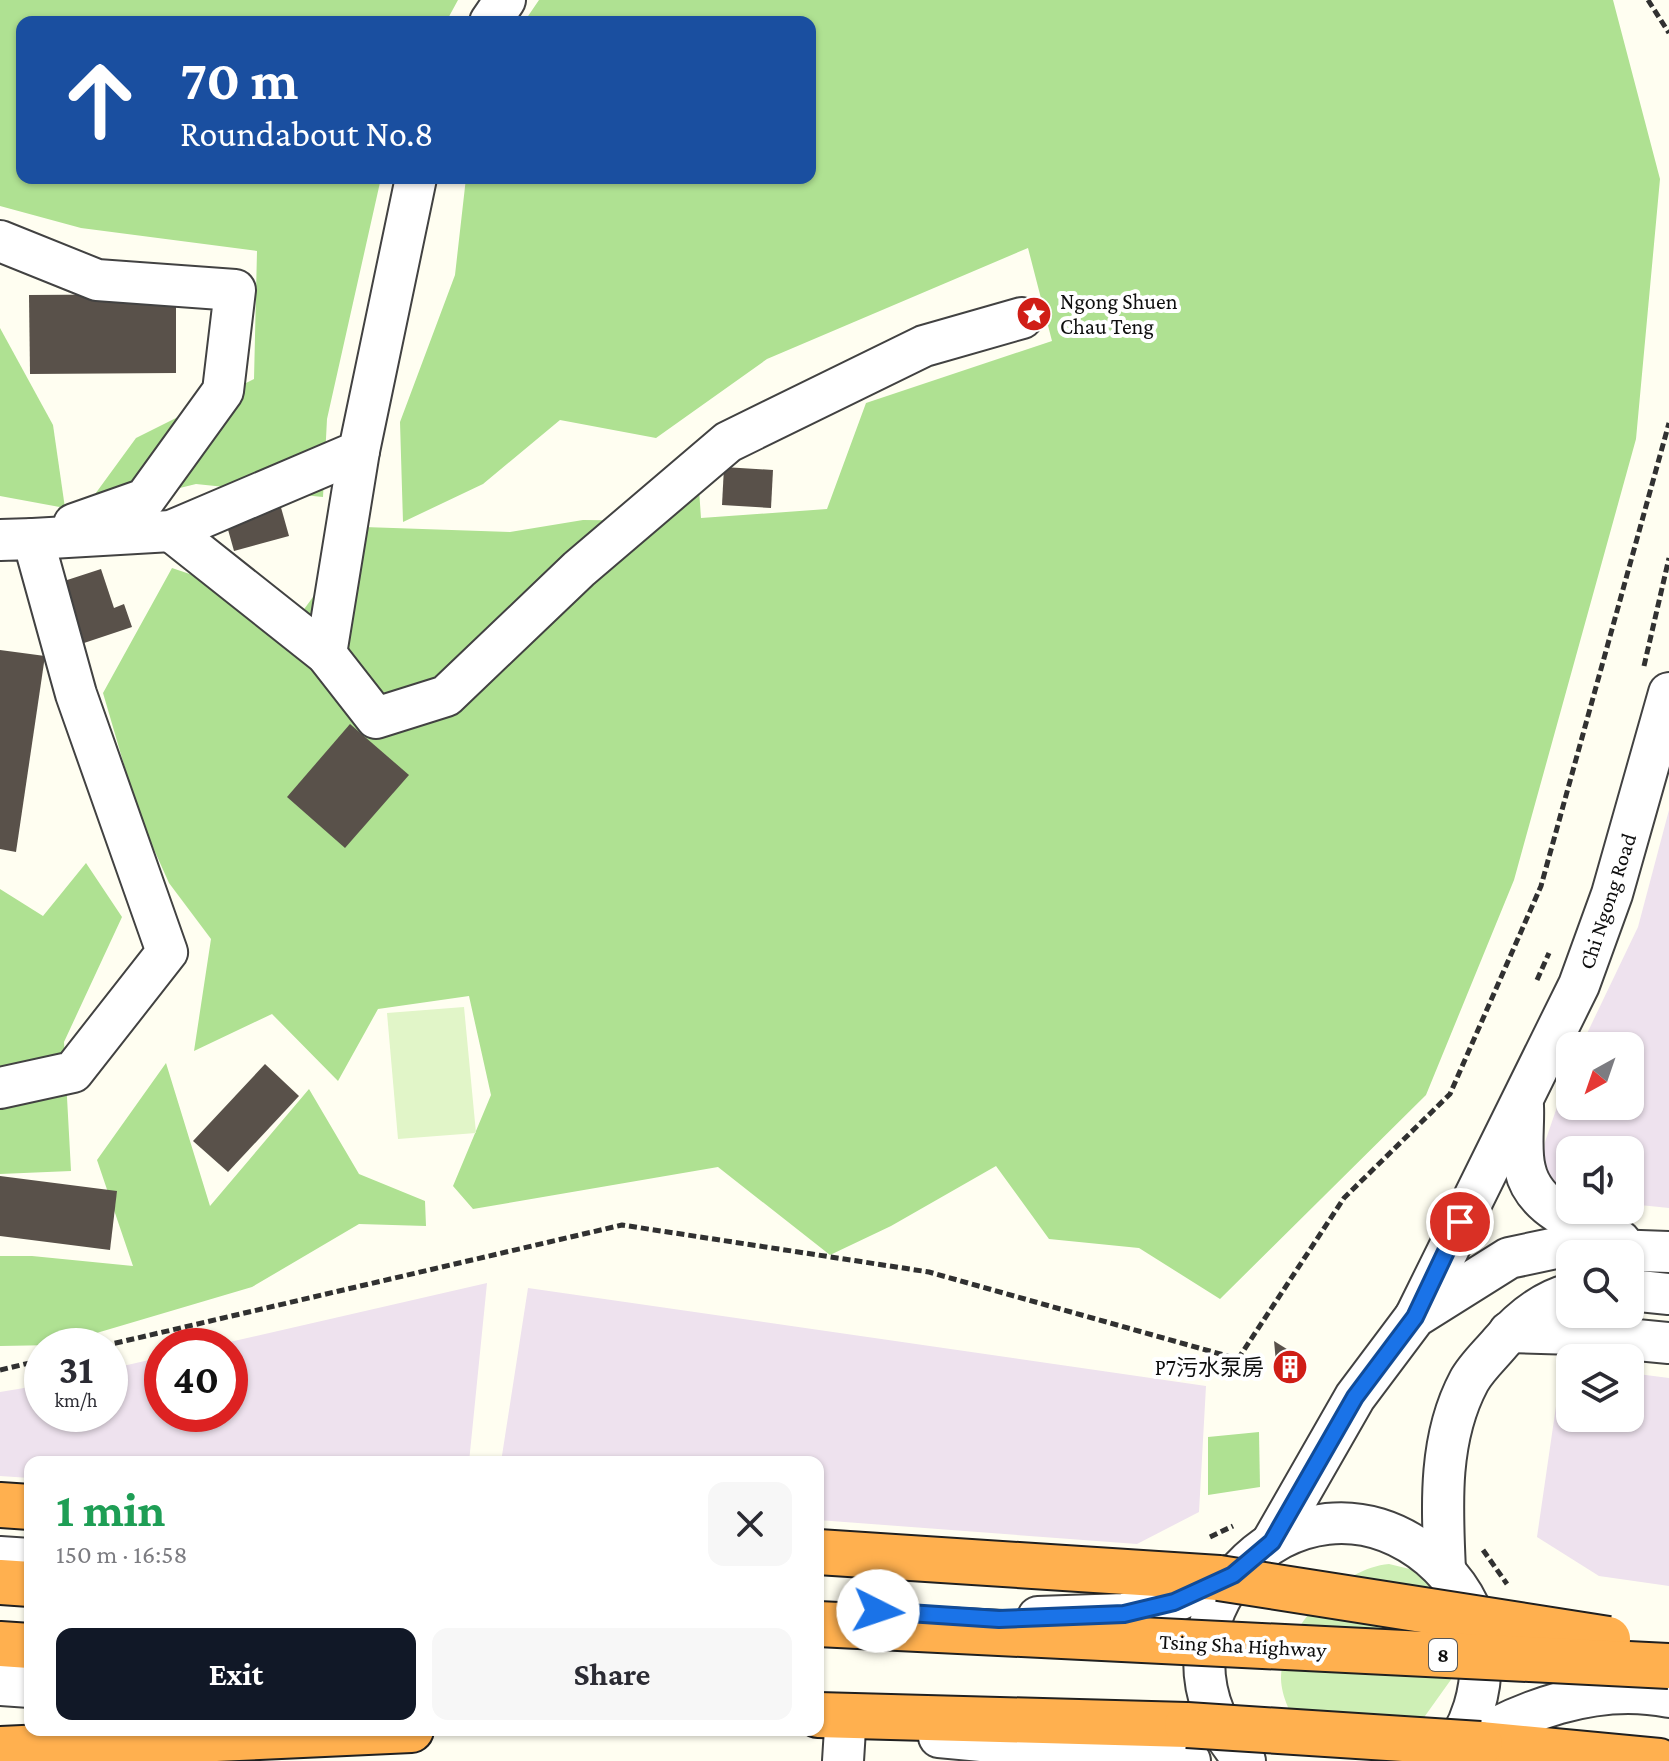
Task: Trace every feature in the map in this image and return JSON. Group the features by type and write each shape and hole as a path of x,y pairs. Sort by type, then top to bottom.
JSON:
{"highway":[{"path":"0,1505 24,1507"},
{"path":"824,1552 1219,1578 1669,1652"},
{"path":"0,1582 24,1584"},
{"name":"Tsing Sha Highway","path":"824,1624 1663,1685"},
{"path":"0,1644 24,1646"},
{"path":"831,1733 1187,1725 1613,1754 1659,1761"},
{"path":"0,1749 281,1736"}],"street":[{"path":"326,654 359,451 415,184"},
{"path":"0,241 97,280 235,290 223,391 145,499 16,540"},
{"path":"171,531 326,654 376,718 446,696 579,569 728,442 924,346 1022,318"},
{"path":"16,540 171,531 359,451"},
{"path":"0,1088 73,1072 167,952 76,694 16,540"},
{"name":"Chi Ngong Road","path":"1415,1317 1579,985 1607,907 1656,681"},
{"name":"Chi Ngong Road","path":"1523,1102 1525,1169 1538,1196 1573,1222 1654,1250"},
{"path":"1245,1761 1227,1742 1213,1716 1204,1677 1203,1648 1209,1621 1257,1532 1415,1317 1509,1258 1556,1248 1654,1250"},
{"path":"1644,1291 1669,1294"},
{"path":"1444,1759 1466,1729 1478,1694 1481,1662 1474,1617 1452,1579 1442,1503 1448,1440 1469,1380 1509,1332 1556,1298"},
{"path":"1509,1332 1575,1334 1669,1343"},
{"path":"1257,1532 1345,1524 1374,1528 1414,1545 1452,1579 1553,1646 1663,1685"},
{"path":"0,1557 24,1559"},
{"path":"824,1607 999,1619 1124,1614 1174,1602 1233,1575"},
{"path":"0,1685 24,1687"},
{"path":"1444,1759 1486,1731 1530,1713 1580,1698 1663,1685"},
{"path":"831,1733 1190,1761"}],"path":[{"path":"1648,0 1669,33"},
{"path":"128,1340 622,1225 929,1272 1238,1359 1344,1198 1450,1094 1541,886 1669,423"},
{"path":"1656,681 1669,558"},
{"path":"1532,994 1554,939"},
{"path":"0,1370 24,1364"},
{"path":"1208,1538 1257,1532"},
{"path":"1481,1547 1488,1561 1514,1592"}],"shaded area":[{"path":"1669,810 1669,1208 1644,1205 1644,1136 1556,1136 1556,1183 1547,1174 1543,1159 1545,1142 1556,1110 1556,1120 1644,1120 1644,1032 1588,1032 1638,927"},
{"path":"487,1283 470,1456 24,1456 24,1478 0,1476 0,1392 24,1388 24,1432 128,1432 128,1365 144,1361 144,1432 248,1432 248,1338"},
{"path":"528,1288 1206,1386 1199,1512 1137,1544 824,1520 824,1456 502,1456"},
{"path":"1644,1375 1669,1378 1669,1586 1599,1576 1537,1537 1556,1406 1556,1432 1644,1432"}],"green space":[{"path":"0,0 458,0 449,16 16,16 16,184 380,184 327,419 323,497 196,484 82,512 136,438 254,379 257,251 81,228 0,206"},
{"path":"539,0 1613,0 1660,179 1636,439 1514,880 1426,1095 1220,1299 1139,1248 1049,1239 996,1166 891,1226 830,1255 718,1167 473,1209 453,1186 491,1095 469,996 378,1009 338,1081 272,1014 194,1051 211,939 169,883 139,816 103,693 172,568 302,612 364,527 510,532 583,520 667,521 698,475 701,518 827,509 866,403 1052,341 1028,248 767,359 656,438 560,420 483,484 403,522 400,422 455,275 465,184 816,184 816,16 528,16"},
{"path":"0,328 53,425 65,508 0,496"},
{"path":"86,863 122,917 64,1042 71,1171 0,1174 0,889 43,916"},
{"path":"464,1007 476,1133 398,1139 387,1013"},
{"path":"166,1063 210,1206 309,1089 359,1174 425,1201 426,1226 359,1224 252,1287 113,1328 24,1328 24,1346 0,1346 0,1256 133,1266 97,1160"},
{"path":"1259,1432 1260,1487 1208,1495 1208,1437"},
{"path":"1389,1564 1418,1571 1441,1587 1455,1674 1420,1723 1295,1722 1284,1696 1281,1675 1287,1650 1296,1633 1321,1600 1337,1587 1354,1575"}],"building":[{"path":"176,294 176,373 30,374 29,295"},
{"path":"724,467 773,470 771,508 722,505"},
{"path":"280,504 289,536 234,551 225,519"},
{"path":"101,569 114,608 124,604 132,627 78,645 58,583"},
{"path":"0,650 45,656 16,852 0,849"},
{"path":"350,724 409,775 345,848 287,797"},
{"path":"265,1064 299,1096 228,1172 193,1141"},
{"path":"0,1176 117,1191 110,1250 0,1236"},
{"name":"P7污水泵房","path":"1274,1341 1306,1361 1294,1384 1277,1373"}],"place":[{"name":"Ngong Shuen Chau Teng","path":"1034,314"},
{"name":"P7污水泵房","path":"1290,1367"}],"route":[{"path":"878,1611 999,1619 1124,1614 1174,1602 1233,1575 1272,1542 1355,1397 1415,1317 1460,1222"}]}
